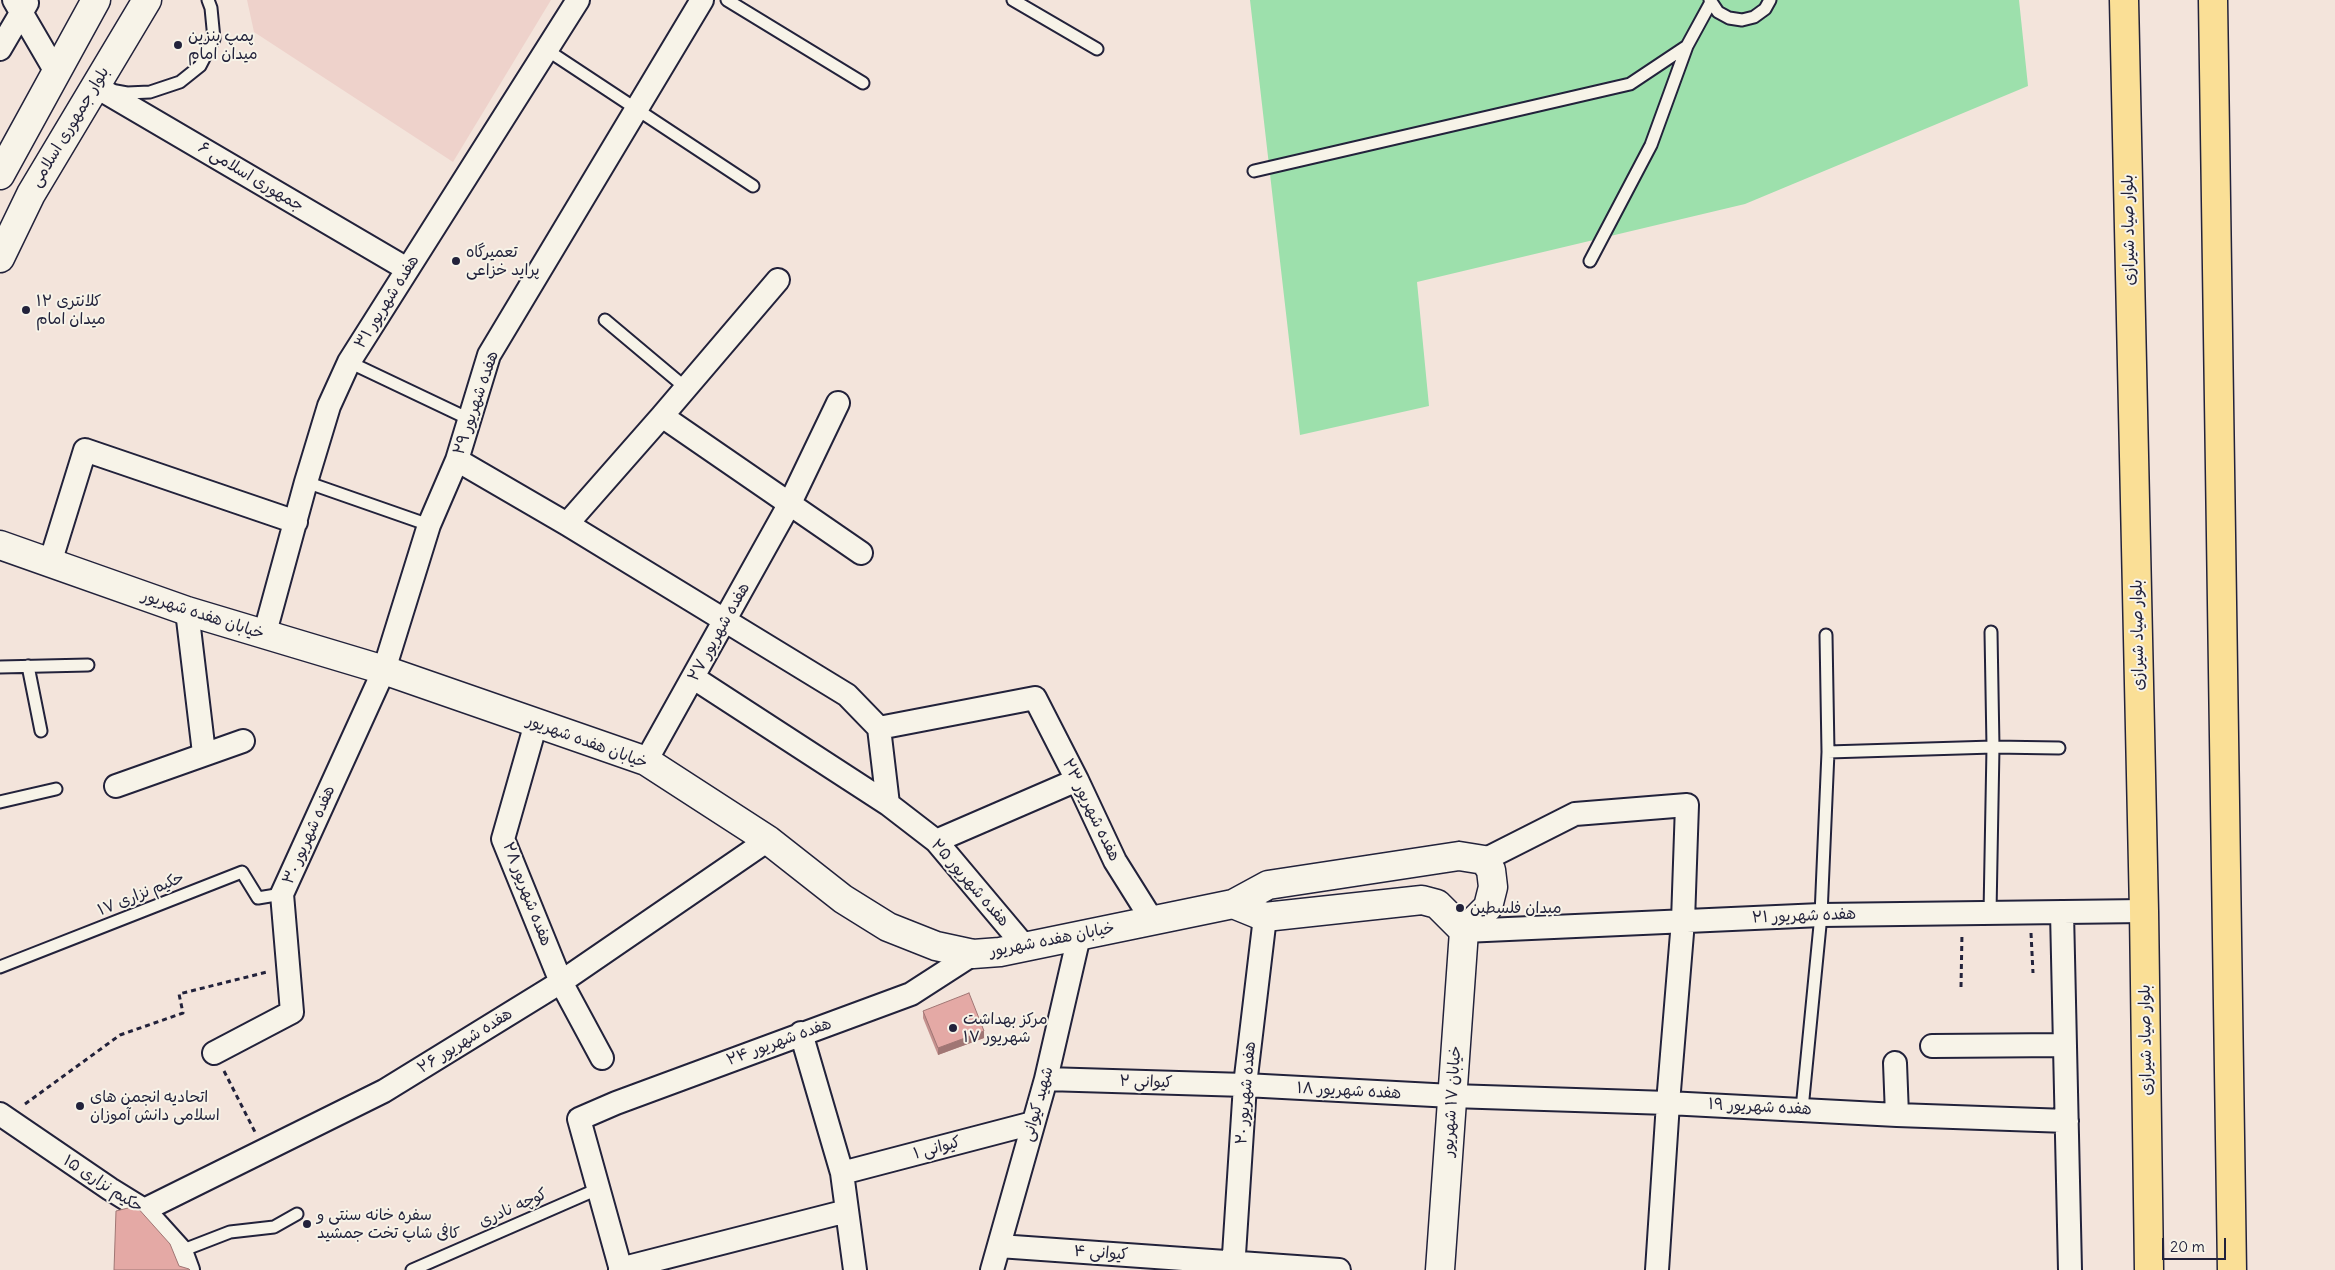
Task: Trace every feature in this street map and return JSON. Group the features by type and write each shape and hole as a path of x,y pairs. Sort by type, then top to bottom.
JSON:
{"main road":[{"name":"بلوار صیاد شیرازی","path":"2124,0 2144,911 2149,1270"},
{"path":"2213,0 2232,1270"}],"street":[{"path":"0,175 96,0"},
{"name":"بلوار جمهوری اسلامی","path":"0,258 31,194 147,0"},
{"name":"هفده شهریور ۳۱","path":"264,636 329,406 350,362 578,0"},
{"name":"هفده شهریور ۲۹","path":"384,670 429,525 457,460 489,355 702,0"},
{"path":"21,4 56,72"},
{"path":"0,49 21,4"},
{"name":"جمهوری اسلامی ۶","path":"95,86 407,269"},
{"path":"567,524 778,280"},
{"name":"هفده شهریور ۲۷","path":"646,761 694,678 790,502 838,403"},
{"path":"662,416 790,502 861,553"},
{"path":"50,563 85,450 296,522"},
{"path":"457,460 567,524 724,622 847,695 879,728 888,804"},
{"name":"خیابان هفده شهریور","path":"0,545 187,611 264,636 384,670 646,761 768,840 843,899 888,928 936,946 973,954 1026,948 1233,904"},
{"path":"187,611 204,753"},
{"name":"هفده شهریور ۳۰","path":"214,1053 292,1012 282,894 384,670"},
{"name":"هفده شهریور ۲۵","path":"694,678 888,804 936,842 1026,948"},
{"name":"هفده شهریور ۲۳","path":"879,728 1034,698 1078,780 1115,861 1152,920"},
{"name":"هفده شهریور ۲۸","path":"536,723 503,840 562,982 602,1058"},
{"path":"116,786 204,753 243,741"},
{"path":"936,842 1078,780"},
{"path":"1233,904 1268,885 1459,856 1484,860 1575,814 1688,805 1683,921 1657,1270"},
{"name":"هفده شهریور ۲۶","path":"144,1210 384,1091 562,982 768,840"},
{"path":"1233,904 1265,917 1422,900 1437,904 1464,931 1488,907 1494,887 1491,870 1484,860"},
{"name":"هفده شهریور ۲۱","path":"1464,931 1821,915 2144,911"},
{"path":"2062,912 2070,1270"},
{"name":"هفده شهریور ۲۰","path":"1233,1266 1245,1085 1265,917"},
{"name":"خیابان ۱۷ شهریور","path":"1440,1270 1464,931"},
{"name":"شهید کیوانی","path":"992,1270 1046,1080 1079,936"},
{"name":"هفده شهریور ۲۴","path":"600,1188 580,1119 616,1103 801,1033 911,994 973,954"},
{"path":"801,1033 842,1174 855,1270"},
{"path":"1932,1046 2065,1045"},
{"path":"1895,1063 1896,1115"},
{"name":"کیوانی ۲","path":"1046,1080 1245,1085"},
{"name":"هفده شهریور ۱۸","path":"1245,1085 1452,1096"},
{"name":"هفده شهریور ۱۹","path":"1452,1096 1668,1103 1896,1115 2067,1121"},
{"name":"حکیم نزاری ۱۵","path":"3,1116 144,1210 185,1260"},
{"name":"کیوانی ۱","path":"842,1174 1033,1123"},
{"path":"600,1188 620,1270 847,1211"},
{"name":"کیوانی ۴","path":"999,1246 1233,1266 1339,1270"}],"lane":[{"path":"95,86 134,93 150,92 180,82 200,66 214,39 211,8 208,0"},
{"path":"727,0 863,83"},
{"path":"1013,0 1097,49"},
{"path":"1590,260 1651,145 1687,46 1710,1 1718,12 1729,18 1742,20 1754,17 1765,9 1770,0"},
{"path":"1254,171 1630,84 1687,46"},
{"path":"547,50 752,186"},
{"path":"605,320 686,388"},
{"path":"350,362 470,419"},
{"path":"306,482 429,525"},
{"path":"1990,913 1993,747 1991,632"},
{"path":"1802,1109 1821,915 1828,752 1826,636"},
{"path":"0,667 88,665"},
{"path":"28,666 41,731"},
{"path":"1828,752 1993,747 2060,748"},
{"path":"0,802 56,789"},
{"name":"حکیم نزاری ۱۷","path":"0,967 242,872 258,898 282,894"},
{"name":"کوچه نادری","path":"412,1270 600,1188"},
{"path":"185,1260 230,1232 274,1227 297,1214"}],"path":[{"path":"2031,912 2032,973"},
{"path":"1961,987 1962,913"},
{"path":"3,1116 120,1035 183,1012 178,994 288,966"},
{"path":"214,1053 265,1150"}],"shaded area":[{"path":"247,0 551,0 453,162 254,32"}],"green space":[{"path":"1250,0 2019,0 2028,86 1745,204 1417,282 1429,406 1300,435"}],"building":[{"name":"مرکز بهداشت ۱۷ شهریور","path":"969,993 984,1031 938,1048 923,1011"},
{"path":"136,1206 170,1244 179,1266 190,1270 114,1270 116,1211"}],"place":[{"name":"پمپ بنزین میدان امام","path":"178,45"},
{"name":"تعمیرگاه پراید خزاعی","path":"456,261"},
{"name":"کلانتری ۱۲ میدان امام","path":"26,310"},
{"name":"میدان فلسطین","path":"1460,908"},
{"name":"مرکز بهداشت ۱۷ شهریور","path":"953,1028"},
{"name":"اتحادیه انجمن های اسلامی دانش آموزان","path":"80,1106"},
{"name":"سفره خانه سنتی و کافی شاپ تخت جمشید","path":"307,1224"}]}
